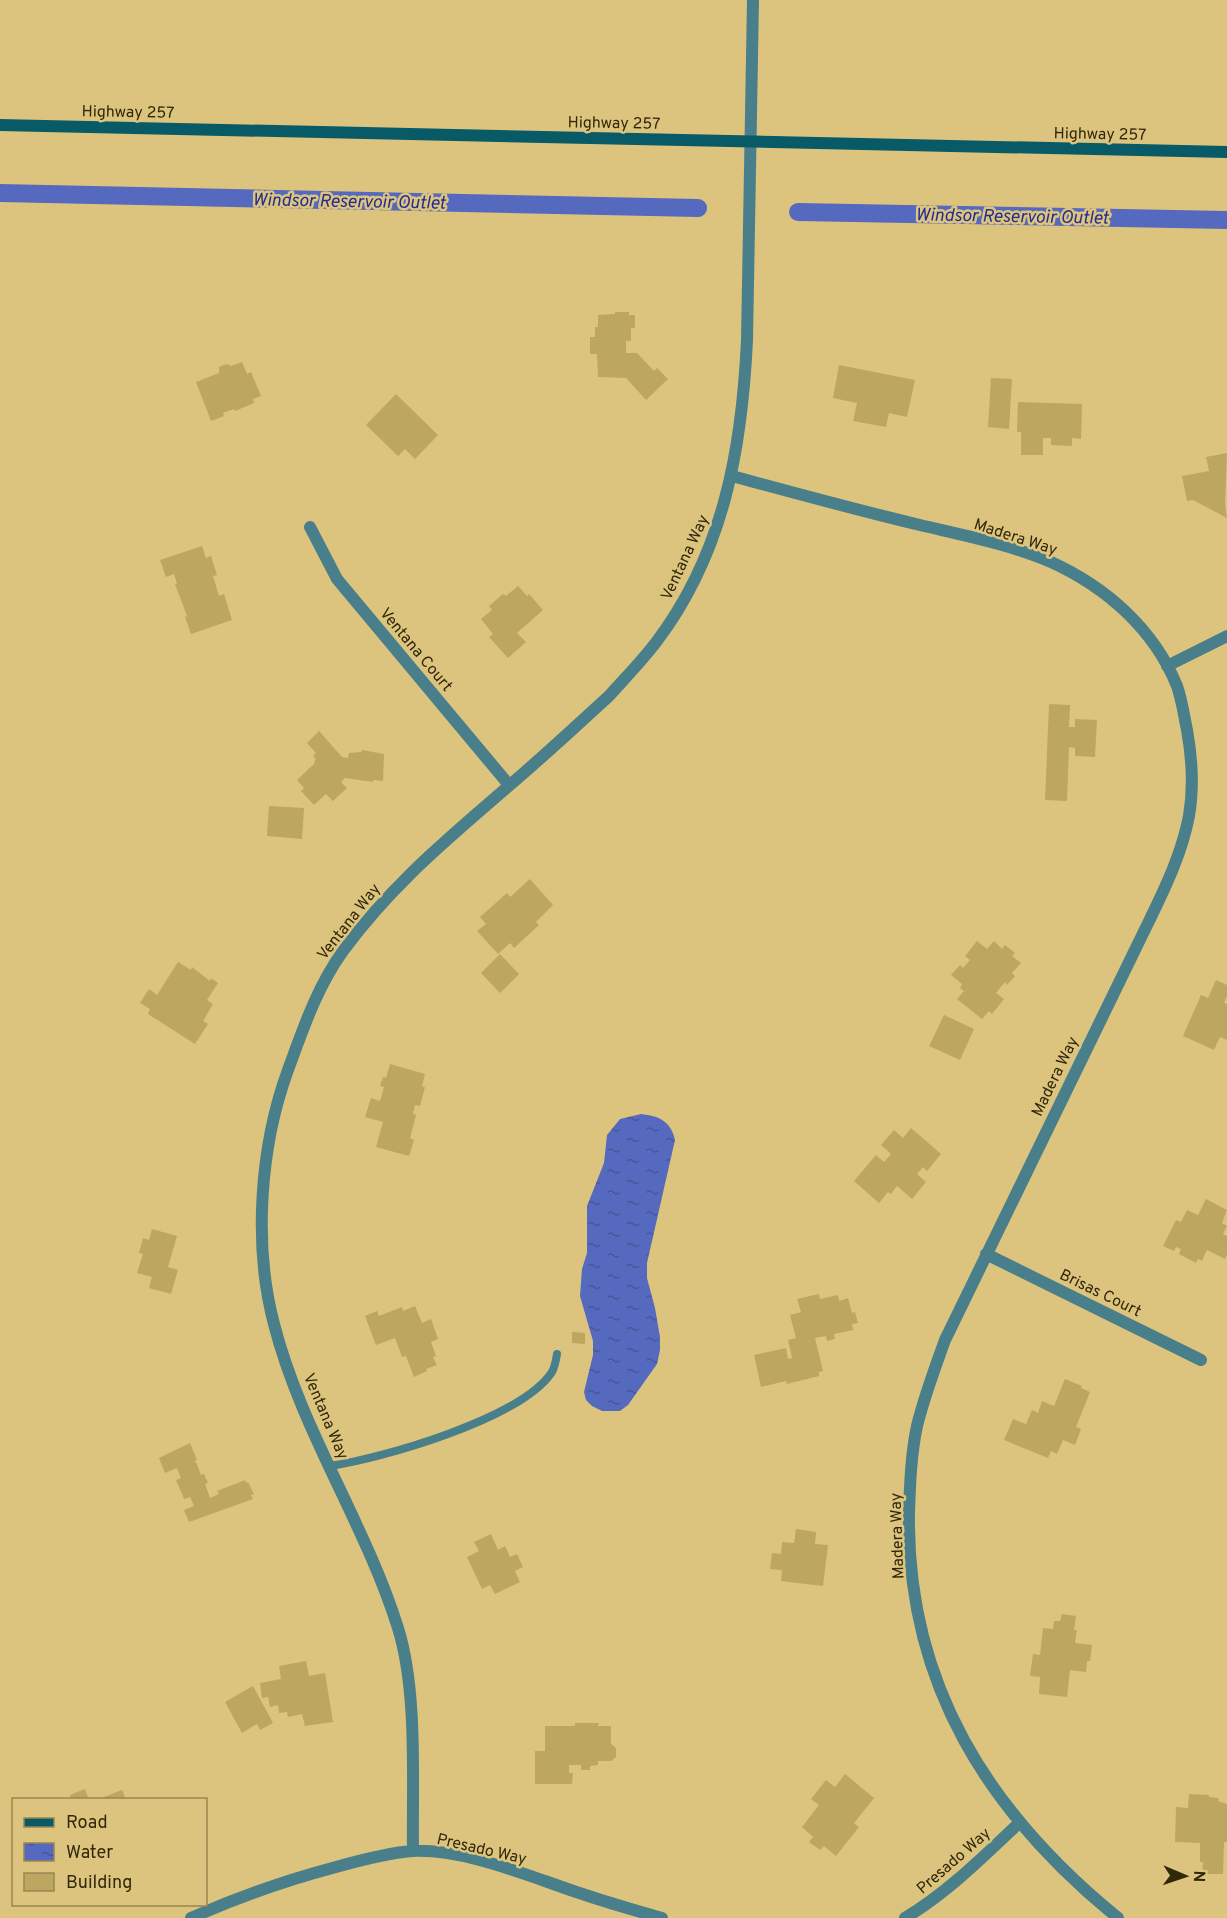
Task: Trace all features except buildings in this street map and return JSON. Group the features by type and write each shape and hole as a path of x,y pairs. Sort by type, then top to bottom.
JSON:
{"main road":[{"name":"Highway 257","path":"0,125 1227,152"}],"street":[{"name":"Ventana Way","path":"413,1851 411,1726 405,1656 372,1556 287,1366 273,1322 266,1280 263,1216 265,1173 276,1105 299,1037 322,985 341,954 368,919 412,870 609,696 657,641 692,585 707,554 732,476 745,393 753,0"},
{"name":"Madera Way","path":"732,476 971,538 1051,562 1094,585 1132,617 1167,666 1178,688 1190,744 1192,789 1185,835 1174,868 945,1340 928,1385 911,1469 909,1539 923,1637 933,1672 965,1745 1019,1823 1078,1884 1118,1918"},
{"name":"Ventana Court","path":"310,527 337,579 509,785"},
{"path":"1167,666 1227,636"},
{"name":"Brisas Court","path":"986,1254 1201,1360"},
{"name":"Presado Way","path":"905,1918 954,1883 1019,1823"},
{"name":"Presado Way","path":"191,1918 222,1904 303,1876 359,1861 413,1851 444,1854 501,1866 662,1918"}],"lane":[{"path":"330,1466 387,1455 430,1441 489,1416 523,1398 541,1384 553,1371 556,1354"}],"water":[{"path":"641,1114 653,1116 667,1124 675,1140 647,1263 647,1278 655,1308 660,1350 657,1364 628,1405 620,1411 602,1411 586,1400 584,1392 593,1355 593,1341 580,1296 582,1269 587,1253 587,1206 604,1163 607,1135 620,1119"}],"waterway":[{"name":"Windsor Reservoir Outlet","path":"0,193 698,208"},
{"name":"Windsor Reservoir Outlet","path":"798,212 1227,220"}]}
